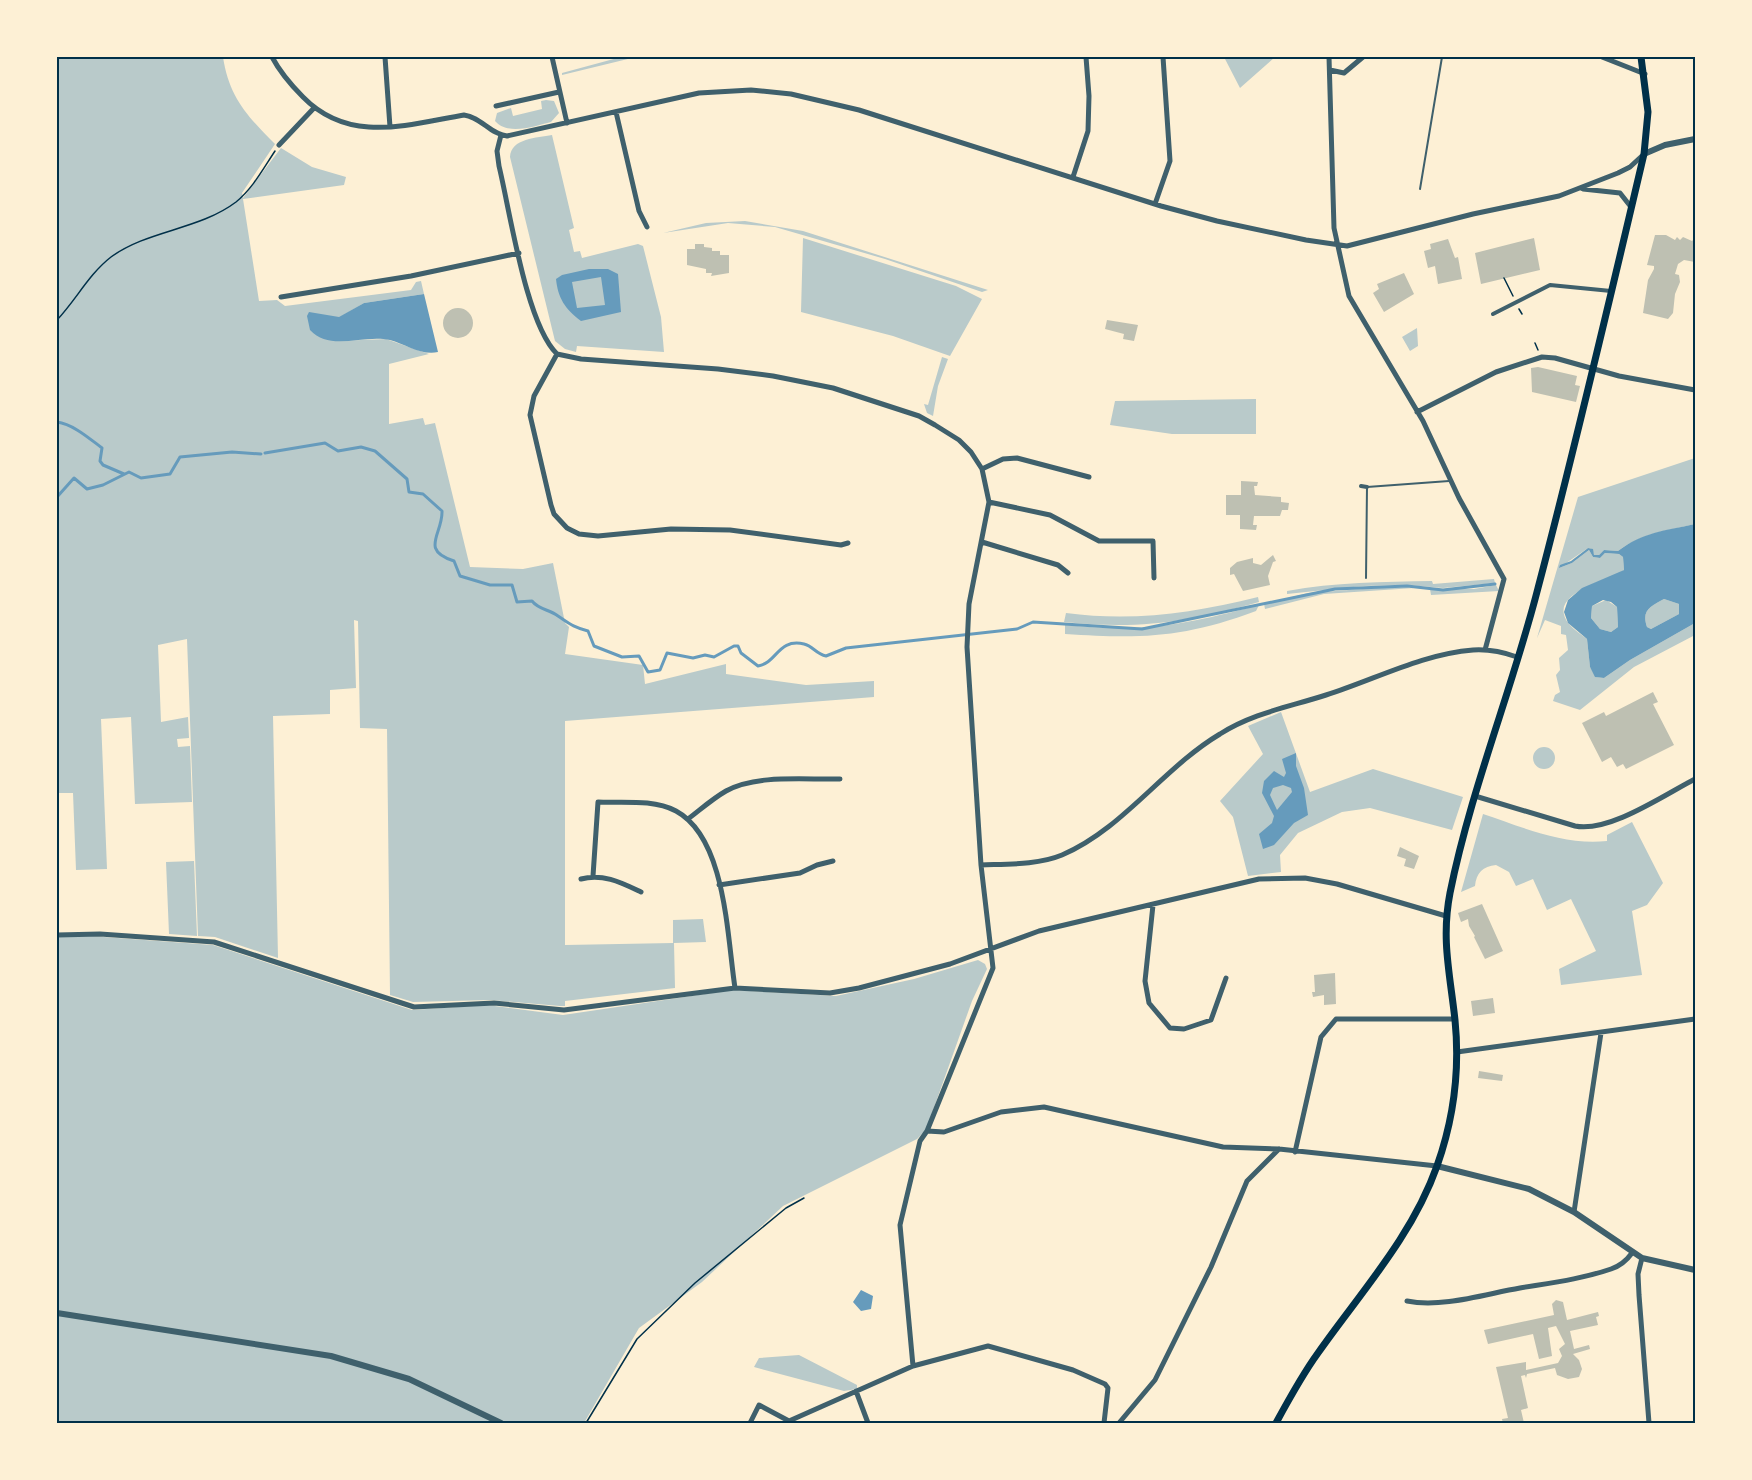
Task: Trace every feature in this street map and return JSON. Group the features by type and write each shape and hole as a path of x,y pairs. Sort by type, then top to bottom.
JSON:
{"main road":[{"path":"1276,1423 1316,1355 1375,1277 1413,1220 1437,1166 1454,1104 1457,1052 1445,946 1446,916 1455,871 1475,796 1538,589 1644,154 1648,112 1645,74 1641,57"}],"street":[{"path":"272,57 291,86 314,108 340,123 355,126 390,127 464,114 474,116 501,135 517,135 699,93 751,90 791,94 842,105 1155,204 1217,221 1338,245 1358,244 1578,189 1630,167 1644,154 1665,145 1695,139"},
{"path":"385,57 390,127"},
{"path":"552,57 567,123"},
{"path":"1073,177 1088,131 1089,96 1086,57"},
{"path":"1155,204 1170,161 1163,57"},
{"path":"1329,57 1332,202 1346,282 1353,304 1417,412 1505,583 1485,650"},
{"path":"1330,70 1344,73 1363,57"},
{"path":"1602,57 1645,74"},
{"path":"496,106 559,92"},
{"path":"279,145 314,108"},
{"path":"616,112 639,211 647,227"},
{"path":"501,135 497,151 499,166 527,291 542,335 556,354 581,359 747,372 833,388 919,416 941,429 971,452 982,469 988,502 969,604 968,644 981,865 993,968 917,1152 900,1225 914,1366"},
{"path":"1578,189 1620,193 1631,207"},
{"path":"281,297 411,276 519,253"},
{"path":"1492,314 1550,285 1611,291"},
{"path":"556,354 534,396 530,415 551,505 554,514 567,528 579,534 598,536 670,529 730,530 841,545 848,543"},
{"path":"1417,412 1496,372 1537,357 1555,358 1593,369 1695,390"},
{"path":"982,469 1003,459 1017,458 1089,477"},
{"path":"1361,486 1367,487"},
{"path":"988,502 1050,516 1099,541 1153,541 1154,578"},
{"path":"982,542 1058,565 1068,573"},
{"path":"981,865 1036,861 1070,850 1106,827 1204,744 1220,733 1266,711 1324,696 1430,659 1485,650 1517,657"},
{"path":"688,819 726,791 739,786 767,779 840,779"},
{"path":"1475,796 1589,828 1606,825 1695,779"},
{"path":"593,876 598,802 657,805 674,810 688,819 708,845 717,867 735,988"},
{"path":"719,885 800,873 833,861"},
{"path":"581,879 593,876 617,880 641,892"},
{"path":"57,935 100,934 214,942 414,1006 494,1003 564,1010 735,988 830,993 859,988 950,964 1039,931 1259,879 1305,878 1337,884 1446,916"},
{"path":"1154,904 1145,981 1149,1003 1170,1028 1184,1029 1211,1020 1226,978"},
{"path":"1296,1152 1322,1037 1336,1019 1455,1019"},
{"path":"1457,1052 1695,1019"},
{"path":"1574,1212 1601,1033"},
{"path":"927,1131 944,1132 1001,1112 1044,1107 1223,1147 1279,1149 1437,1166 1529,1189 1574,1212 1642,1258 1695,1270"},
{"path":"1119,1423 1155,1380 1212,1267 1247,1181 1279,1149"},
{"path":"1407,1301 1419,1303 1474,1296 1575,1278 1611,1269 1621,1264 1632,1252"},
{"path":"1642,1258 1639,1264 1639,1295 1649,1423"},
{"path":"57,1313 332,1356 409,1379 501,1423"},
{"path":"750,1423 759,1405 789,1422 914,1366 988,1346 1073,1370 1105,1384 1108,1388 1104,1423"},
{"path":"856,1391 868,1423"}],"lane":[{"path":"1420,189 1442,57"},
{"path":"1366,579 1367,487 1451,481"}],"path":[{"path":"57,320 92,276 111,257 141,241 198,221 234,203 252,185 279,145"},
{"path":"586,1423 637,1338 695,1283 786,1208 804,1198"}],"shaded area":[{"path":"57,57 223,57 235,95 248,115 275,144 242,193 243,198 281,148 312,167 346,177 344,185 243,199 259,301 277,300 285,306 411,290 416,282 421,281 424,294 364,303 340,317 329,317 336,341 386,339 429,354 389,364 389,424 423,418 425,425 435,423 470,567 523,569 553,563 565,623 569,627 565,654 643,665 645,684 726,664 726,674 806,685 874,681 874,697 565,721 565,945 673,943 673,920 703,919 706,942 674,943 675,988 565,1001 565,1006 491,1000 413,1002 390,995 387,729 360,728 358,621 354,620 356,688 330,690 330,714 273,716 278,958 215,937 198,936 187,639 158,645 161,722 188,717 189,738 177,739 178,747 190,746 192,802 135,804 131,717 101,719 107,869 76,870 73,793 57,793"},
{"path":"621,57 636,57 562,75 562,73"},
{"path":"1224,57 1275,57 1240,88"},
{"path":"541,101 554,101 559,113 551,122 514,129 500,126 495,121 497,113 511,108 513,116 542,109"},
{"path":"552,135 574,228 569,230 574,252 580,251 582,258 638,244 643,246 661,317 664,352 577,346 576,352 565,349 555,341 510,157 511,151 520,142"},
{"path":"745,221 803,231 988,290 982,292 885,259 775,227 728,223 663,233 706,223"},
{"path":"803,238 956,286 982,299 950,356 893,336 801,312"},
{"path":"1417,328 1418,346 1410,351 1402,337"},
{"path":"942,357 948,359 938,386 933,416 927,413 924,404 928,405"},
{"path":"1256,399 1256,434 1172,434 1110,425 1115,401"},
{"path":"1695,458 1695,524 1645,536 1618,551 1604,550 1599,555 1594,555 1592,549 1588,548 1559,568 1572,563 1589,550 1593,557 1600,558 1605,553 1619,554 1623,557 1624,570 1582,589 1565,604 1564,613 1569,624 1587,639 1590,667 1596,677 1604,678 1630,660 1695,623 1695,635 1634,667 1580,710 1553,701 1555,695 1560,692 1556,675 1560,670 1559,658 1568,650 1566,635 1561,634 1561,626 1545,620 1537,638 1578,497"},
{"path":"1494,579 1495,583 1443,588 1407,585 1363,586 1287,594 1287,591 1341,584 1432,581 1433,584"},
{"path":"1496,585 1499,591 1431,595 1430,589 1474,589"},
{"path":"1390,587 1414,588 1324,594 1265,609 1264,604 1308,593"},
{"path":"1258,597 1259,602 1209,615 1163,622 1116,625 1064,622 1066,613 1115,617 1163,614 1210,608"},
{"path":"1664,599 1679,604 1679,614 1651,629 1647,627 1645,616 1648,609"},
{"path":"1606,600 1617,607 1618,627 1611,632 1600,629 1591,618 1592,606"},
{"path":"1259,605 1256,611 1206,627 1184,631 1140,636 1065,634 1065,625 1117,628 1163,626 1208,618"},
{"path":"1281,712 1310,792 1373,769 1463,797 1452,830 1370,808 1342,812 1298,833 1280,855 1281,872 1248,876 1233,817 1220,801 1263,754 1248,726"},
{"path":"1544,747 1552,750 1555,758 1552,766 1544,769 1536,766 1533,758 1536,750"},
{"path":"1483,814 1528,830 1575,841 1591,842 1607,841 1607,835 1632,822 1663,883 1647,905 1632,911 1642,975 1561,985 1559,969 1596,951 1571,899 1547,910 1533,879 1516,886 1509,872 1496,865 1484,869 1477,877 1475,886 1461,892"},
{"path":"194,861 197,936 169,934 166,862"},
{"path":"90,936 213,945 412,1010 487,1005 563,1015 732,990 836,996 914,979 978,960 985,964 987,969 972,1001 926,1130 917,1139 783,1206 702,1282 639,1328 584,1423 57,1423 57,937"},
{"path":"799,1355 857,1385 857,1389 844,1391 754,1367 759,1358"}],"water":[{"path":"589,269 608,269 618,274 621,312 581,321 567,307 558,292 556,279 562,275","holes":["601,277 605,305 577,308 572,282"]},
{"path":"424,294 438,352 420,351 390,340 327,340 310,330 307,316 309,312 339,317 364,303"},
{"path":"1695,524 1695,623 1630,660 1604,678 1595,677 1590,667 1587,639 1568,623 1564,612 1568,600 1582,588 1624,570 1623,557 1619,554 1605,553 1600,558 1593,557 1589,550 1572,563 1559,568 1560,565 1571,561 1588,548 1593,549 1594,555 1599,555 1604,550 1618,551 1645,536","holes":["1664,599 1679,604 1679,614 1651,629 1647,627 1645,616 1648,609","1603,600 1617,607 1618,627 1611,632 1600,629 1591,618 1592,606"]},
{"path":"1296,753 1296,766 1304,788 1308,815 1294,823 1274,845 1263,849 1259,834 1272,823 1274,816 1262,793 1264,781 1274,771 1284,777 1286,773 1282,759","holes":["1283,785 1291,788 1292,792 1277,810 1270,795 1273,788"]},
{"path":"861,1290 873,1296 871,1309 861,1311 853,1302"}],"building":[{"path":"1655,235 1666,235 1675,240 1677,237 1680,240 1683,237 1692,241 1695,238 1695,262 1684,260 1678,264 1675,274 1679,275 1680,282 1675,294 1673,313 1668,319 1643,313 1648,280 1654,269 1654,266 1647,265"},
{"path":"1534,238 1540,270 1481,284 1475,253"},
{"path":"1448,239 1455,258 1458,257 1462,279 1438,284 1435,266 1428,268 1424,251 1431,249 1430,244"},
{"path":"695,244 704,244 704,247 712,248 712,251 720,251 720,255 729,255 729,273 711,276 712,273 706,273 706,269 687,265 687,249 695,249"},
{"path":"1404,273 1414,294 1384,312 1373,293 1379,289 1377,284"},
{"path":"458,308 469,312 473,323 469,334 458,338 447,334 443,323 447,312"},
{"path":"1107,320 1138,325 1134,341 1123,339 1124,334 1105,329"},
{"path":"1538,367 1577,376 1575,385 1580,386 1576,402 1532,392 1531,368"},
{"path":"1241,481 1258,482 1257,486 1254,486 1255,495 1281,497 1281,502 1289,503 1288,510 1282,510 1280,516 1254,516 1253,525 1257,525 1256,530 1240,529 1240,515 1226,515 1226,495 1241,495"},
{"path":"1273,555 1276,561 1273,562 1268,576 1270,585 1243,591 1234,574 1230,575 1230,568 1237,562 1253,558 1253,563 1261,565"},
{"path":"1653,692 1658,702 1653,704 1674,745 1626,769 1623,764 1617,767 1611,757 1602,762 1582,723 1604,712 1606,716"},
{"path":"1400,847 1419,856 1414,869 1404,866 1406,859 1397,856"},
{"path":"1482,904 1503,951 1485,959 1469,926 1468,919 1461,922 1458,913"},
{"path":"1335,973 1336,1004 1324,1005 1324,995 1313,997 1314,975"},
{"path":"1493,998 1495,1013 1473,1016 1471,1001"},
{"path":"1479,1071 1503,1075 1502,1081 1478,1078"},
{"path":"1556,1300 1563,1302 1567,1320 1598,1312 1599,1316 1596,1317 1598,1325 1570,1331 1574,1349 1589,1345 1590,1349 1573,1354 1579,1360 1582,1369 1579,1377 1568,1379 1557,1375 1555,1368 1527,1374 1526,1378 1525,1375 1521,1376 1528,1408 1521,1410 1524,1423 1503,1423 1502,1419 1508,1418 1496,1367 1526,1362 1526,1370 1558,1363 1562,1356 1559,1349 1565,1344 1556,1326 1548,1328 1552,1356 1539,1359 1533,1334 1488,1344 1484,1330 1554,1315 1552,1304"}],"waterway":[{"path":"57,422 87,436 102,448 100,461 103,465 124,474"},
{"path":"265,453 325,443 338,451 361,447 375,451 407,479 409,492 423,494 442,511 435,546 443,557 454,561 460,576 490,585 512,585 517,602 532,601 572,625 588,631 594,646 622,657 639,656 648,672 660,670 667,653 693,658 705,655 714,657 734,646 738,646 741,653 758,666 770,660 789,644 795,643 807,645 826,656 846,648 1017,629 1033,622 1142,629 1335,589 1407,586 1443,590 1495,584"},
{"path":"57,497 74,478 87,489 103,485 129,472 141,478 170,474 180,457 232,452 261,454"}]}
